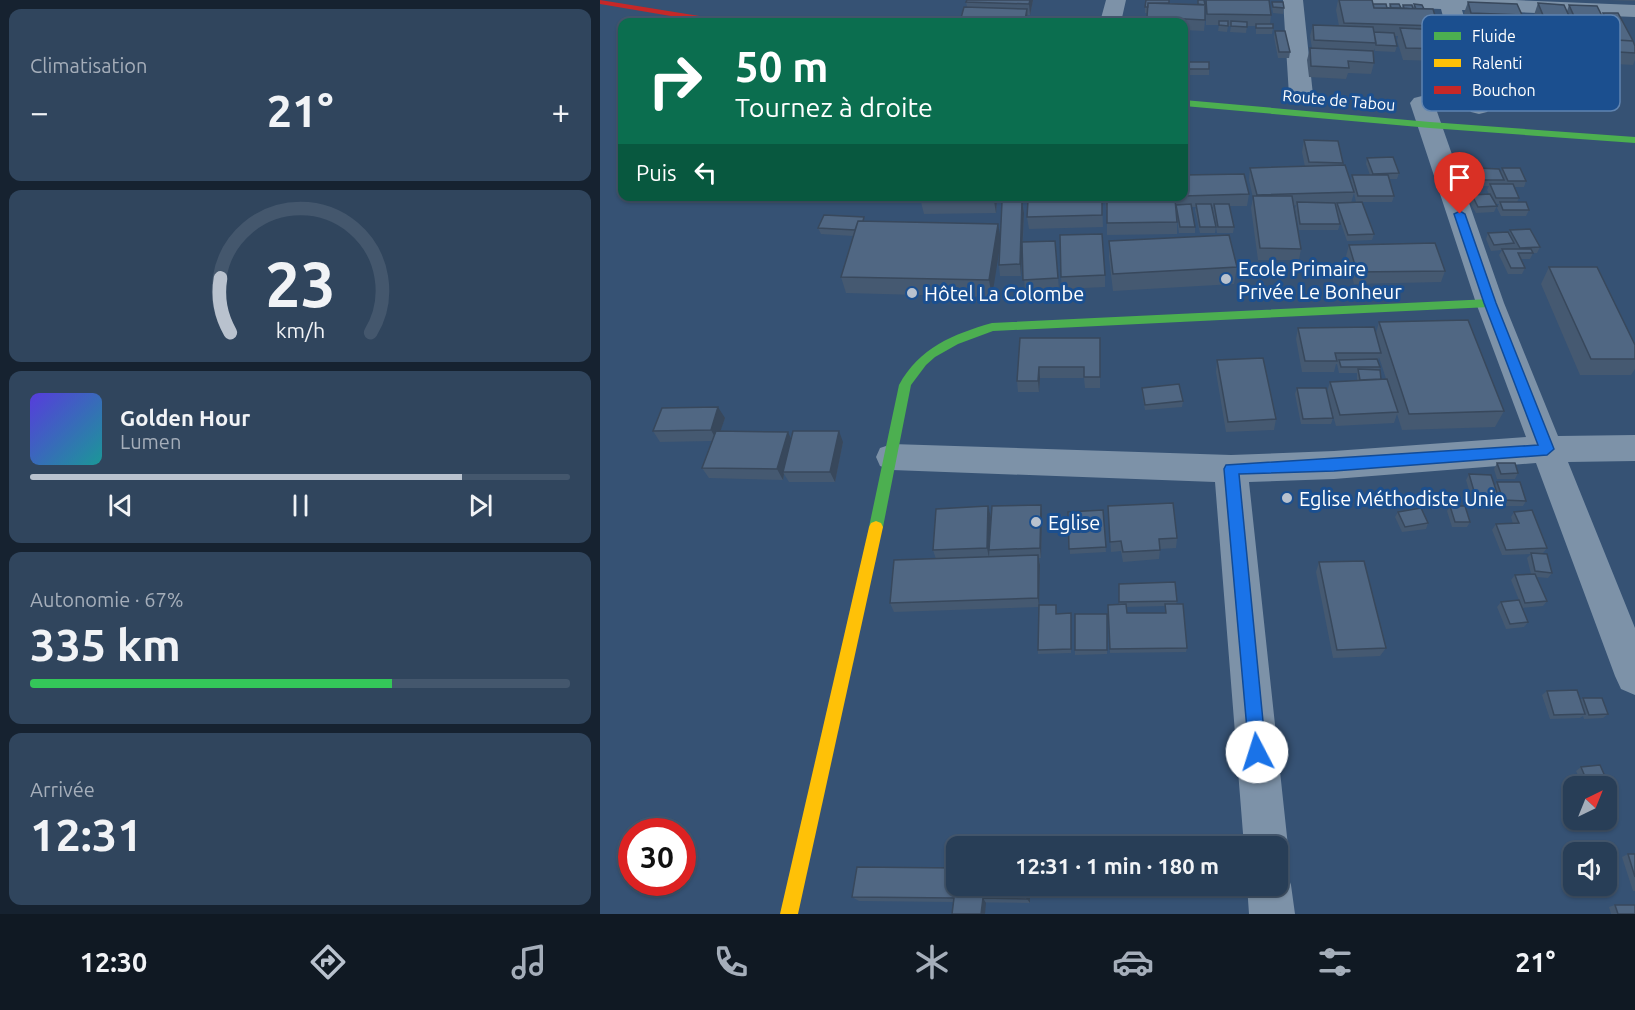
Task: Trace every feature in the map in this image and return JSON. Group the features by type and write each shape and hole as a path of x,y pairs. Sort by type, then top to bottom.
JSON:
{"street":[{"path":"1112,18 1116,0"},
{"path":"1293,0 1300,95"},
{"path":"1362,0 1635,11"},
{"path":"600,1 696,18"},
{"name":"Route de Tabou","path":"1188,103 1422,109"},
{"path":"1425,111 1490,303 1635,676"},
{"name":"Route de Tabou","path":"1438,111 1635,140"},
{"path":"789,914 892,458 901,394 911,370 930,352 947,343 992,327 1490,303"},
{"path":"892,458 1231,469 1334,465 1547,449 1635,448"},
{"path":"1231,469 1265,836"},
{"path":"1270,896 1272,914"}],"building":[{"path":"967,0 1030,0 1029,4 966,2"},
{"path":"1146,0 1169,0 1169,3 1148,3 1148,7 1145,7"},
{"path":"1198,0 1204,0 1205,5 1198,4"},
{"path":"1206,0 1269,0 1271,15 1207,14"},
{"path":"1339,0 1372,0 1374,8 1433,9 1435,15 1422,15 1422,25 1344,23"},
{"path":"1272,2 1283,2 1284,8 1273,7"},
{"path":"1468,2 1517,4 1522,15 1471,13"},
{"path":"1148,3 1205,5 1205,20 1147,17"},
{"path":"1538,3 1564,5 1569,15 1543,15"},
{"path":"1373,4 1386,4 1387,8 1374,8"},
{"path":"1390,4 1399,4 1401,8 1391,8"},
{"path":"1414,4 1422,5 1424,9 1416,9"},
{"path":"1403,5 1412,5 1413,9 1404,8"},
{"path":"1569,5 1597,6 1602,15 1574,15"},
{"path":"964,7 1027,9 1025,18 961,18"},
{"path":"1603,13 1618,13 1619,15 1604,15"},
{"path":"1620,17 1633,41 1620,40"},
{"path":"1219,21 1228,21 1228,26 1219,25"},
{"path":"1231,21 1247,22 1247,27 1231,26"},
{"path":"1256,24 1273,24 1273,28 1256,28"},
{"path":"1313,25 1373,27 1376,43 1314,40"},
{"path":"1400,28 1422,29 1422,48 1406,48"},
{"path":"1275,31 1285,31 1290,52 1279,52"},
{"path":"1374,32 1394,33 1397,46 1376,45"},
{"path":"1620,40 1633,41 1635,53 1620,52"},
{"path":"1310,48 1373,51 1374,63 1348,61 1349,68 1311,66"},
{"path":"1188,62 1209,62 1209,69 1188,69"},
{"path":"1304,140 1338,141 1343,163 1309,162"},
{"path":"1393,157 1399,173 1373,174 1367,158"},
{"path":"1345,165 1354,192 1257,195 1250,168"},
{"path":"1477,168 1499,169 1504,180 1481,180"},
{"path":"1502,168 1520,168 1526,181 1508,181"},
{"path":"1244,174 1249,194 1188,196 1188,175"},
{"path":"1352,175 1388,175 1394,196 1358,196"},
{"path":"1490,184 1513,184 1519,198 1496,198"},
{"path":"1490,194 1497,206 1478,207 1472,195"},
{"path":"1253,196 1292,196 1301,249 1260,248"},
{"path":"921,201 994,201 921,202"},
{"path":"1022,201 1020,264 999,265 1002,202"},
{"path":"1028,201 1102,201 1102,215 1027,217"},
{"path":"1107,201 1175,201 1177,222 1107,223"},
{"path":"1297,202 1335,203 1340,224 1300,224"},
{"path":"1362,202 1374,234 1348,235 1337,203"},
{"path":"1500,202 1526,202 1529,210 1503,210"},
{"path":"1191,204 1195,227 1180,227 1176,205"},
{"path":"1196,204 1211,204 1216,227 1200,227"},
{"path":"1214,204 1229,204 1234,227 1218,227"},
{"path":"824,215 864,217 863,221 858,221 855,230 818,228"},
{"path":"858,221 998,224 989,280 841,277"},
{"path":"1530,229 1540,247 1520,248 1510,230"},
{"path":"1508,232 1514,243 1494,245 1488,233"},
{"path":"1102,234 1105,275 1061,277 1060,235"},
{"path":"1229,235 1237,267 1113,274 1109,241"},
{"path":"1055,241 1058,278 1023,280 1022,242"},
{"path":"1435,243 1445,271 1357,272 1349,245"},
{"path":"1502,249 1531,249 1533,253 1518,253 1525,268 1511,268"},
{"path":"1549,267 1597,267 1635,345 1635,359 1591,359"},
{"path":"1468,320 1504,411 1409,414 1379,322"},
{"path":"1374,327 1381,353 1335,353 1337,361 1305,361 1298,328"},
{"path":"1020,338 1100,338 1100,377 1084,377 1084,367 1039,367 1038,381 1017,381"},
{"path":"1263,358 1276,419 1228,422 1217,360"},
{"path":"1377,359 1380,367 1341,367 1339,360"},
{"path":"1358,369 1380,370 1381,379 1360,380"},
{"path":"1387,379 1398,412 1340,415 1330,382"},
{"path":"1179,384 1183,401 1145,405 1142,388"},
{"path":"1297,388 1326,388 1333,418 1303,419"},
{"path":"718,407 711,430 653,431 662,408"},
{"path":"716,431 788,432 777,469 702,468"},
{"path":"793,431 839,431 830,472 783,472"},
{"path":"1497,463 1515,463 1518,473 1501,474"},
{"path":"1469,474 1491,475 1499,499 1476,498"},
{"path":"1497,482 1520,482 1526,501 1503,500"},
{"path":"1173,503 1177,538 1159,539 1160,550 1123,552 1121,541 1110,542 1108,506"},
{"path":"1041,505 1040,548 989,550 992,506"},
{"path":"988,506 987,548 933,550 936,509"},
{"path":"1450,506 1465,506 1470,522 1455,522"},
{"path":"1421,508 1428,523 1405,527 1398,512"},
{"path":"1103,510 1106,547 1069,549 1068,512"},
{"path":"1532,510 1547,548 1506,550 1496,524 1519,523 1514,512"},
{"path":"1531,553 1547,554 1552,573 1535,571"},
{"path":"1038,555 1038,598 890,603 894,560"},
{"path":"1364,561 1386,648 1337,650 1319,562"},
{"path":"1535,574 1547,601 1525,603 1515,575"},
{"path":"1175,582 1177,601 1119,602 1119,584"},
{"path":"1519,600 1528,622 1510,624 1501,602"},
{"path":"1126,604 1127,613 1166,613 1165,604 1183,604 1187,648 1110,649 1108,605"},
{"path":"1039,605 1056,605 1056,614 1071,613 1071,649 1038,650"},
{"path":"1075,614 1107,614 1107,650 1075,650"},
{"path":"1577,690 1585,714 1554,715 1547,691"},
{"path":"1583,698 1602,698 1608,714 1589,715"},
{"path":"1600,765 1605,776 1585,776 1581,767"},
{"path":"1628,854 1635,854 1635,877"},
{"path":"857,867 946,868 946,896 1027,896 1027,899 983,898 981,914 952,914 954,898 852,897"},
{"path":"1615,905 1635,905 1635,914 1618,914"}],"traffic: fast":[{"path":"1188,103 1635,140"},
{"path":"876,527 905,385 921,362 942,347 965,336 992,327 1490,303"}],"traffic: slow":[{"path":"789,914 876,527"}],"traffic: jam":[{"path":"600,1 696,18"}],"place":[{"name":"Ecole Primaire Privée Le Bonheur","path":"1226,279"},
{"name":"Hôtel La Colombe","path":"912,293"},
{"name":"Eglise Méthodiste Unie","path":"1287,498"},
{"name":"Eglise","path":"1036,522"}],"route":[{"path":"1257,752 1231,469 1334,465 1547,449 1490,303 1460,214"}]}
